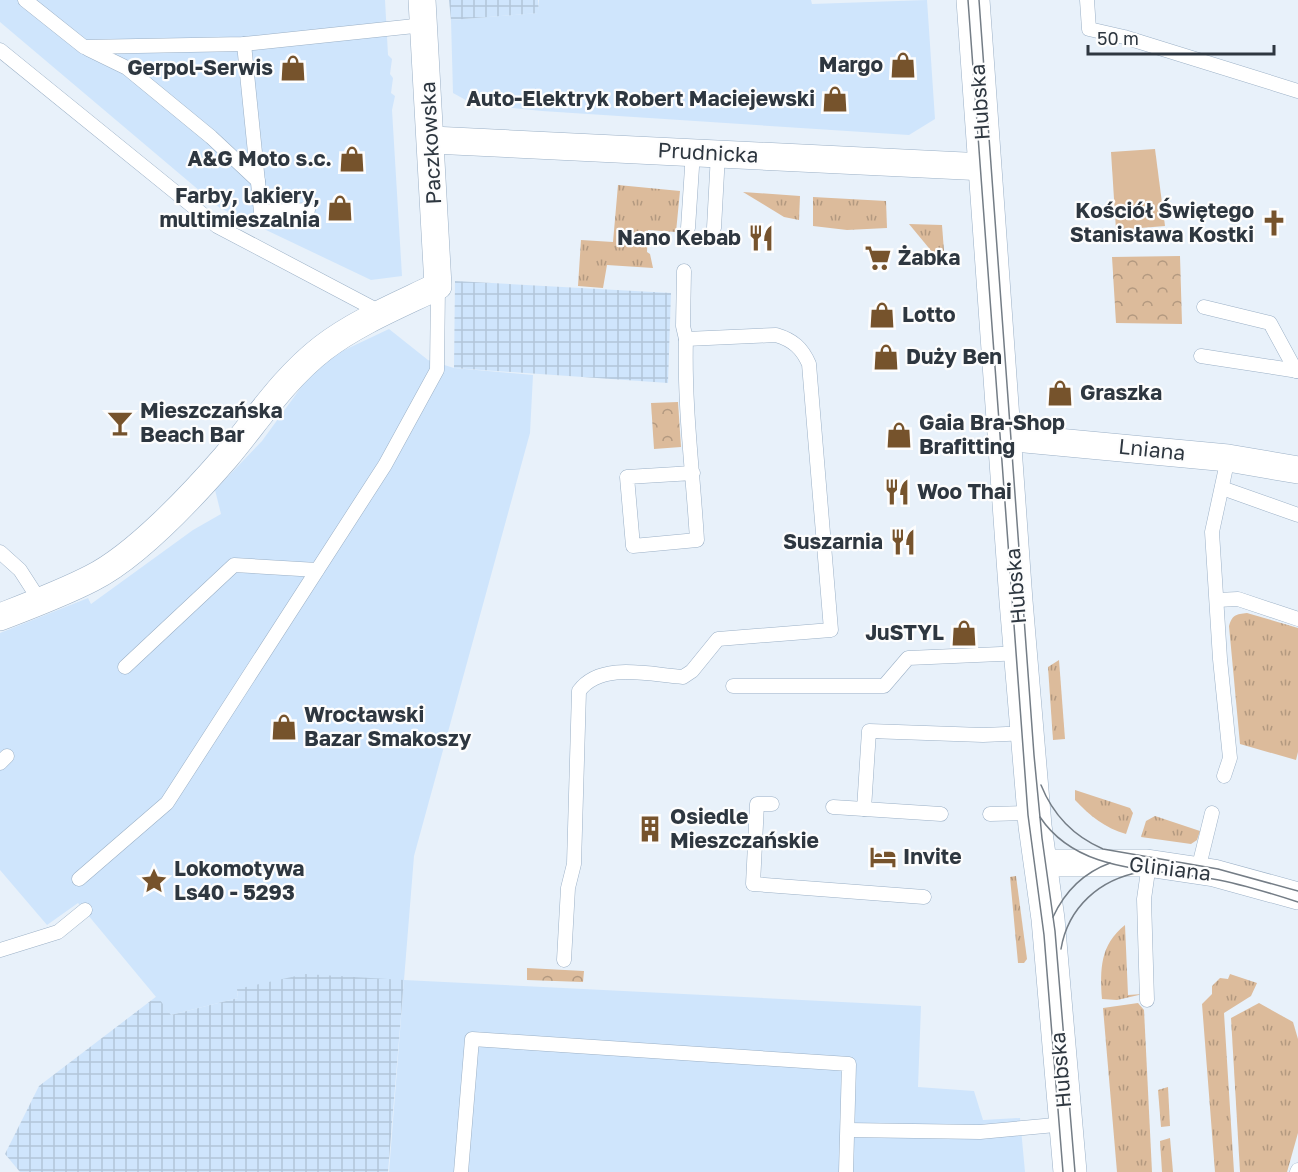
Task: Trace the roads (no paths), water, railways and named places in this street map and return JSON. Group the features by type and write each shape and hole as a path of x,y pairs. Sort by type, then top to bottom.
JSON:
{"street":[{"name":"Hubska","path":"973,0 1034,813 1048,919 1070,1172"},
{"name":"Paczkowska","path":"423,13 432,140 438,286"},
{"name":"Prudnicka","path":"432,140 985,167"},
{"path":"0,617 93,578 144,541 226,457 297,373 322,349 382,313 438,286"},
{"name":"Lniana","path":"1005,437 1227,458 1298,470"},
{"name":"Gliniana","path":"1040,863 1149,864 1198,870 1298,896"}],"lane":[{"path":"25,0 84,47 127,68 211,137 258,181"},
{"path":"1087,0 1089,29 1124,37 1298,91"},
{"path":"84,47 244,44 423,13"},
{"path":"244,44 261,212 308,210"},
{"path":"0,50 216,226 382,313"},
{"path":"688,228 706,153"},
{"path":"706,153 714,228"},
{"path":"684,271 683,326 686,339 686,380 693,473 697,540 633,546 627,477 693,473"},
{"path":"79,879 167,802 385,465 431,385 437,370 438,286"},
{"path":"1204,308 1270,323 1297,371"},
{"path":"564,960 568,888 574,864 579,691 585,682 612,672 683,677 692,671 718,639 831,630 809,364 805,355 788,339 776,335 686,339"},
{"path":"1200,356 1297,371"},
{"path":"1224,776 1230,758 1212,532 1227,458"},
{"path":"1222,488 1298,515"},
{"path":"0,552 20,570 40,601"},
{"path":"125,667 234,565 317,570"},
{"path":"1216,600 1238,599 1298,619"},
{"path":"734,686 884,686 908,658 1022,653"},
{"path":"864,809 869,731 983,735 1028,733"},
{"path":"772,804 757,804 753,884 924,897"},
{"path":"833,807 941,814"},
{"path":"990,814 1034,813"},
{"path":"1198,870 1212,813"},
{"path":"1147,1000 1144,899 1149,864"},
{"path":"0,950 58,932 85,910"},
{"path":"461,1172 472,1039 849,1064 846,1172"},
{"path":"848,1130 980,1132 1066,1124"}],"tram line":[{"path":"968,0 1028,815 1044,935 1063,1172"},
{"path":"979,0 1034,755 1042,838 1055,931 1075,1172"},
{"path":"1041,785 1052,806 1065,823 1082,838 1103,849 1218,869 1298,891"},
{"path":"1040,817 1056,836 1074,849 1095,859 1141,870 1224,881 1298,902"},
{"path":"1053,917 1063,899 1076,884 1091,872 1110,863"},
{"path":"1061,949 1071,920 1088,897 1112,881 1141,872"}],"place":[{"name":"Margo","path":"903,65"},
{"name":"Gerpol-Serwis","path":"293,68"},
{"name":"Auto-Elektryk Robert Maciejewski","path":"835,99"},
{"name":"A&G Moto s.c.","path":"352,159"},
{"name":"Farby, lakiery, multimieszalnia","path":"340,208"},
{"name":"Kościół Świętego Stanisława Kostki","path":"1274,223"},
{"name":"Nano Kebab","path":"761,238"},
{"name":"Żabka","path":"878,258"},
{"name":"Lotto","path":"882,315"},
{"name":"Duży Ben","path":"886,357"},
{"name":"Graszka","path":"1060,393"},
{"name":"Mieszczańska Beach Bar","path":"120,423"},
{"name":"Gaia Bra-Shop Brafitting","path":"899,435"},
{"name":"Woo Thai","path":"897,492"},
{"name":"Suszarnia","path":"903,542"},
{"name":"JuSTYL","path":"964,633"},
{"name":"Wrocławski Bazar Smakoszy","path":"284,727"},
{"name":"Osiedle Mieszczańskie","path":"650,829"},
{"name":"Invite","path":"883,857"},
{"name":"Lokomotywa Ls40 - 5293","path":"154,881"}]}
